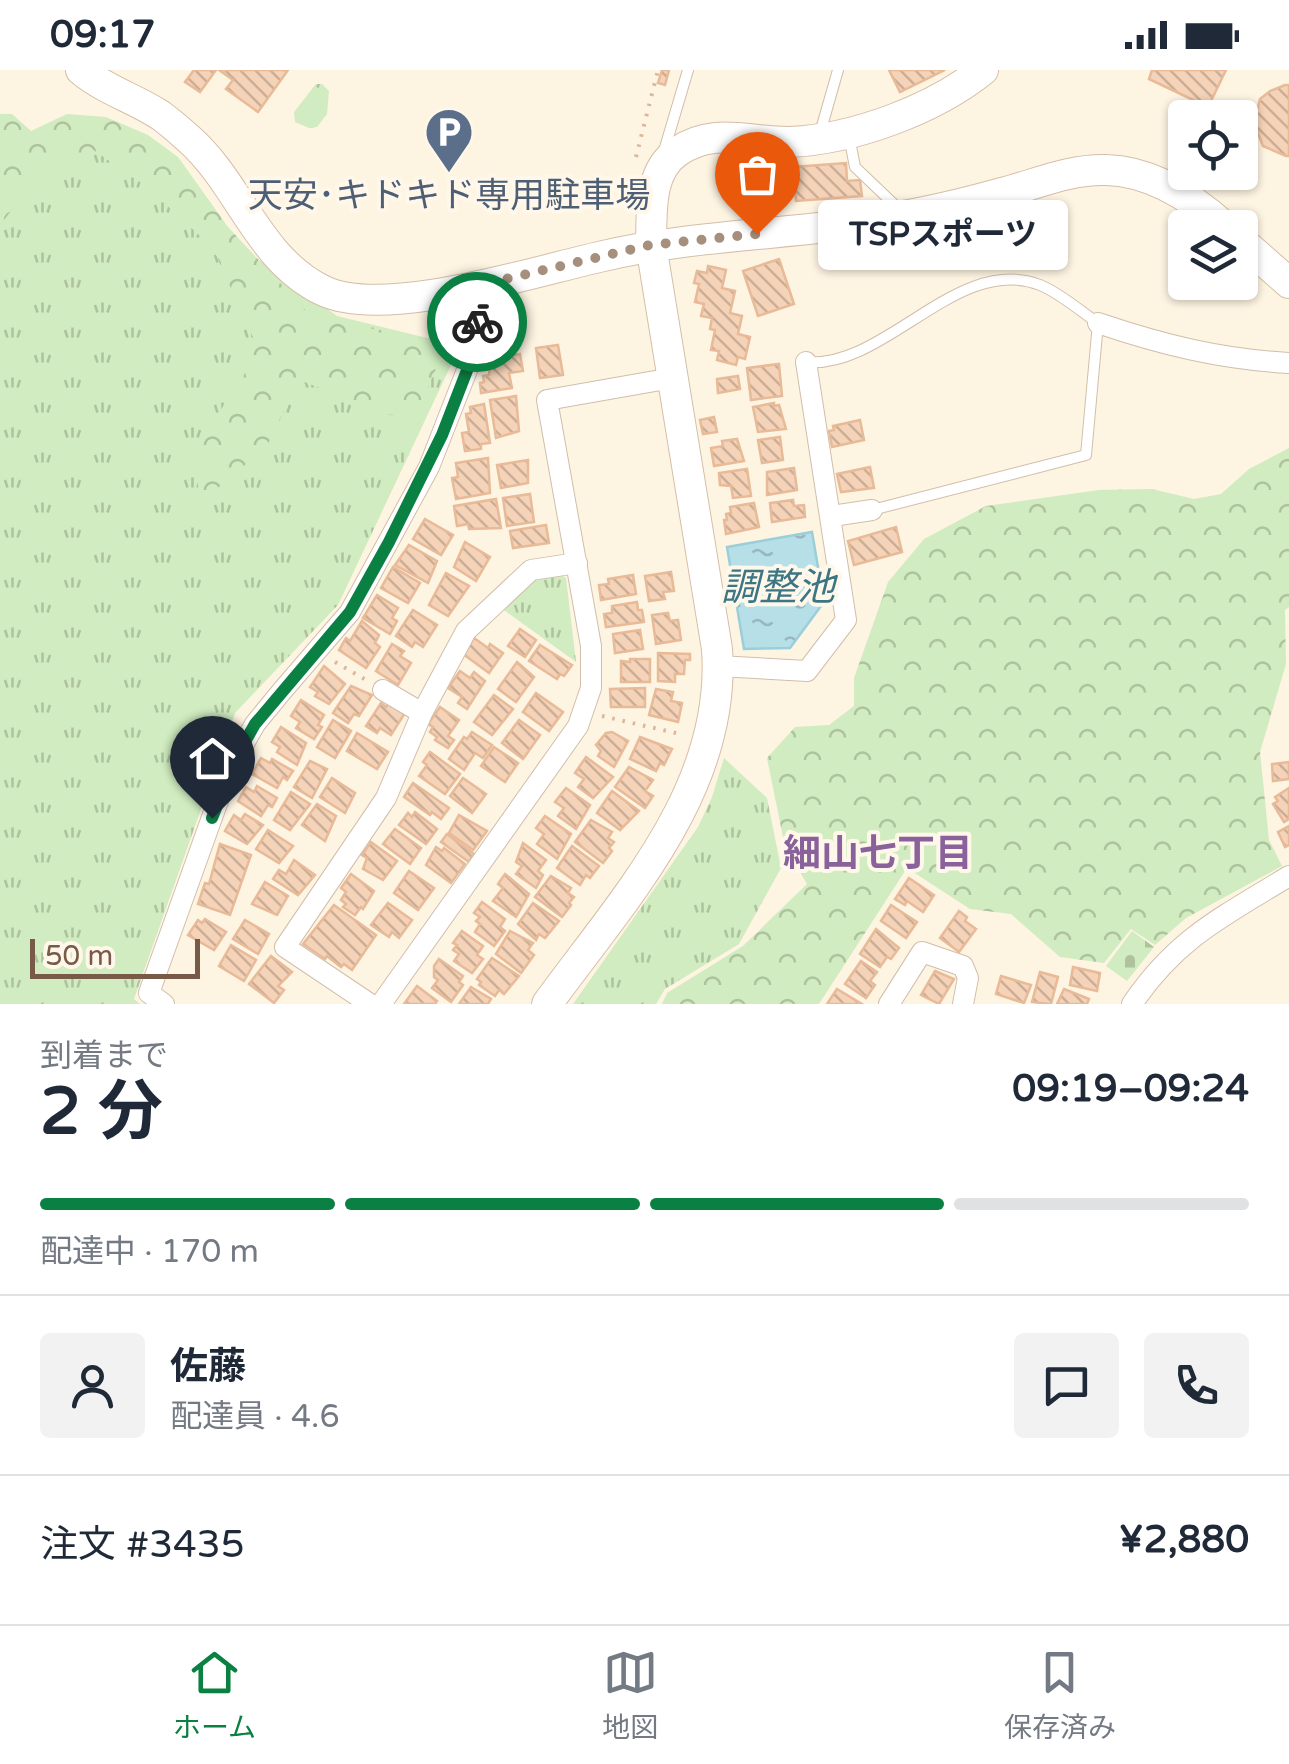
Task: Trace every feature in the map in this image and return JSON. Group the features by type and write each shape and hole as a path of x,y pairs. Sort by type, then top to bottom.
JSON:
{"main road":[{"path":"81,70 114,93 159,114 192,142 268,245 291,269 324,291 352,298 403,298 472,287 650,245 907,215 1003,193 1062,174 1107,170 1145,177 1174,189 1202,210"},
{"path":"548,1004 672,830 699,771 715,717 718,666 650,245 655,185 648,165 715,136 786,142 849,135 939,99 984,70"},
{"path":"1258,256 1289,283"}],"street":[{"path":"164,1004 149,993 224,784 255,724 350,612 428,467 478,342 472,287"},
{"path":"1098,322 1163,345 1239,360 1289,363"},
{"path":"718,666 807,671 846,620 806,362"},
{"path":"382,1004 578,726 591,688 591,646 546,400 672,378"},
{"path":"832,516 872,510"},
{"path":"370,1004 285,947 386,798 422,713 466,632 531,570 577,564"},
{"path":"383,690 422,713"},
{"path":"1132,1004 1173,951 1203,928 1289,876"},
{"path":"890,1004 922,952 963,966 968,978 963,1004"}],"lane":[{"path":"648,165 665,145 688,70"},
{"path":"818,139 838,70"},
{"path":"849,135 855,168 907,215"},
{"path":"806,362 820,363 862,350 956,294 1002,280 1039,285 1098,322 1086,455 872,510"}],"path":[{"path":"648,165 658,70"},
{"path":"948,249 969,290"},
{"path":"328,657 383,690"},
{"path":"582,712 709,738"}],"green space":[{"path":"316,84 329,91 327,114 317,127 309,128 295,122 294,112"},
{"path":"0,114 12,114 31,131 67,114 106,117 148,135 178,157 228,227 309,314 446,346 412,423 299,380 267,446 199,504 196,444 242,380 256,344 213,248 147,187 92,149 42,171 0,225"},
{"path":"77,129 337,316 460,346 338,605 235,713 134,999 140,1004 0,1004 0,215"},
{"path":"1289,448 1286,664 1260,752 1269,840 1282,866 1186,918 1155,945 1131,929 1104,963 1060,957 1011,914 970,909 907,868 819,1004 662,1004 667,993 743,946 807,884 785,847 767,758 795,727 829,725 854,706 854,678 888,582 924,539 986,506 1099,490 1152,489 1194,499 1221,494 1249,469"},
{"path":"557,572 566,578 576,662 501,608 533,576"},
{"path":"724,758 767,798 781,868 739,944 665,989 656,1004 573,1004 698,827"},
{"path":"1132,931 1154,947 1127,981 1106,966"}],"water":[{"name":"調整池","path":"812,532 824,602 790,648 744,649 727,547"}],"building":[{"path":"194,70 216,70 200,92 185,82"},
{"path":"219,70 288,70 258,112 226,89 233,80"},
{"path":"662,70 669,70 665,85 658,83"},
{"path":"889,70 945,70 900,92"},
{"path":"1152,70 1226,70 1211,100 1193,100 1149,79"},
{"path":"1289,85 1289,156 1263,146 1258,133 1260,99"},
{"path":"846,163 847,181 860,180 862,196 796,201 793,167"},
{"path":"779,259 794,304 758,316 743,271"},
{"path":"708,266 726,270 722,288 735,291 730,313 742,316 738,334 750,337 745,359 738,357 736,365 717,360 719,351 711,350 715,330 710,329 712,318 701,316 704,304 695,302 697,271 707,273"},
{"path":"558,345 563,375 540,378 536,348"},
{"path":"520,354 523,371 509,373 512,388 481,393 480,383 484,382 483,376 489,375 490,365"},
{"path":"779,364 782,396 751,400 747,368"},
{"path":"738,376 740,389 718,393 717,379"},
{"path":"516,396 519,431 496,438 490,400"},
{"path":"484,404 490,443 465,451 462,433 469,432 466,414 471,413 470,407"},
{"path":"779,405 786,429 758,432 753,407"},
{"path":"714,417 717,432 703,434 700,420"},
{"path":"860,420 864,440 832,447 829,431 834,430 833,426"},
{"path":"780,437 783,460 762,463 758,440"},
{"path":"737,439 744,461 714,466 711,448 723,446 722,441"},
{"path":"488,458 490,493 456,499 452,478 458,477 456,463"},
{"path":"528,460 528,483 501,488 497,465"},
{"path":"870,467 874,488 841,492 837,474"},
{"path":"794,468 797,490 767,495 767,472"},
{"path":"747,469 751,496 733,498 731,486 720,485 719,473"},
{"path":"530,494 534,522 507,526 503,498"},
{"path":"496,499 501,528 457,526 454,506"},
{"path":"793,500 794,506 804,505 805,517 772,522 770,503"},
{"path":"754,503 759,527 726,534 724,520 731,513 730,507"},
{"path":"425,519 453,535 441,555 413,539"},
{"path":"546,525 549,543 513,548 510,531"},
{"path":"896,527 902,552 854,565 848,541"},
{"path":"465,542 490,557 476,581 454,567"},
{"path":"409,545 437,561 428,583 395,565"},
{"path":"393,567 420,583 408,603 381,588"},
{"path":"671,572 674,591 663,592 665,599 649,601 645,576"},
{"path":"446,573 469,586 448,616 429,605"},
{"path":"633,575 636,594 601,600 599,585 609,584 608,579"},
{"path":"377,595 398,608 390,634 363,618"},
{"path":"637,602 644,622 606,627 604,614 612,613 612,606"},
{"path":"413,610 437,625 423,647 415,642 412,647 396,636"},
{"path":"668,613 670,621 678,620 681,640 656,644 652,615"},
{"path":"362,621 379,635 375,643 380,647 366,668 339,650 346,638 350,641"},
{"path":"520,629 536,640 525,657 508,646"},
{"path":"640,630 643,649 615,653 613,634"},
{"path":"474,638 503,653 489,673 463,654"},
{"path":"392,644 404,651 400,656 411,663 398,685 376,671"},
{"path":"540,645 572,665 564,676 560,674 557,679 529,661"},
{"path":"658,653 690,654 690,660 685,660 684,674 675,674 675,682 658,681"},
{"path":"650,659 650,682 621,682 621,661"},
{"path":"517,662 534,677 516,702 498,689"},
{"path":"324,666 345,684 329,704 315,696 318,692 310,687"},
{"path":"460,671 470,678 474,672 485,681 467,709 458,703 462,697 448,688"},
{"path":"351,686 372,695 359,716 354,714 348,723 333,713"},
{"path":"645,688 645,707 611,707 610,689"},
{"path":"656,689 673,692 671,701 682,703 678,722 649,715"},
{"path":"536,693 563,712 549,731 523,712"},
{"path":"494,695 513,709 492,735 474,722"},
{"path":"301,700 324,715 314,739 296,728 300,722 291,716"},
{"path":"381,703 386,707 389,703 405,713 391,735 366,726"},
{"path":"440,707 459,720 448,736 454,740 448,748 435,740 437,737 430,732 433,727 428,724"},
{"path":"333,720 351,731 335,758 317,747"},
{"path":"519,720 540,735 523,759 502,743"},
{"path":"281,727 306,743 297,765 277,752 280,747 272,742"},
{"path":"472,732 492,745 483,758 475,753 464,770 449,759"},
{"path":"357,733 388,752 377,769 347,751"},
{"path":"606,733 628,741 614,767 598,756 601,751 596,745"},
{"path":"640,737 672,749 656,771 630,759"},
{"path":"494,747 518,763 505,782 481,766"},
{"path":"430,752 460,774 445,794 419,776"},
{"path":"586,757 613,777 593,798 578,787 584,779 575,773"},
{"path":"261,758 270,763 272,759 293,771 287,780 283,777 277,788 252,774"},
{"path":"310,761 327,769 312,798 294,787"},
{"path":"1289,762 1289,779 1273,781 1272,764"},
{"path":"629,767 653,780 645,791 653,796 645,808 615,787"},
{"path":"332,778 355,793 345,813 320,797"},
{"path":"463,778 486,794 472,813 450,796"},
{"path":"413,783 449,808 441,819 404,797"},
{"path":"257,786 277,798 261,816 238,801 246,787 254,792"},
{"path":"566,788 590,805 576,829 558,816 564,808 555,802"},
{"path":"1289,788 1289,819 1284,822 1273,804 1278,801 1275,797"},
{"path":"612,791 639,811 620,830 597,813"},
{"path":"291,792 310,804 290,830 274,820"},
{"path":"317,804 336,816 325,841 302,825"},
{"path":"415,812 437,829 426,844 399,825 408,813 412,817"},
{"path":"245,814 263,825 247,844 225,831 234,815 241,820"},
{"path":"459,815 487,831 473,850 449,833"},
{"path":"545,816 571,834 557,859 537,844 544,834 536,828"},
{"path":"591,820 612,832 608,838 614,842 609,848 612,851 603,863 575,842"},
{"path":"1289,826 1289,845 1285,847 1278,832"},
{"path":"395,829 421,848 410,864 383,844"},
{"path":"268,830 293,846 279,863 256,849"},
{"path":"447,834 474,854 469,862 441,842"},
{"path":"371,842 397,861 383,880 363,869 367,858 362,855"},
{"path":"523,843 546,860 538,871 543,875 536,888 516,874 522,866 516,862"},
{"path":"220,844 251,855 230,915 198,904 205,883 209,884"},
{"path":"572,846 599,866 580,885 557,868"},
{"path":"436,847 442,851 444,848 465,864 451,883 426,865"},
{"path":"294,860 315,875 298,895 273,879 279,870 286,874"},
{"path":"409,871 434,888 418,910 394,893"},
{"path":"351,874 374,891 355,915 343,907 346,904 341,900 346,892 341,888"},
{"path":"505,874 529,894 516,917 493,901 503,888 498,884"},
{"path":"551,876 571,888 568,893 574,897 562,917 535,897"},
{"path":"909,878 934,895 923,912 907,901 905,905 895,899"},
{"path":"265,882 288,896 277,915 252,904"},
{"path":"482,902 505,919 500,927 505,931 494,946 475,932 480,917 474,913"},
{"path":"388,903 412,920 399,938 392,932 389,937 371,925"},
{"path":"533,903 559,921 545,938 539,934 536,940 518,924"},
{"path":"334,905 376,935 352,970 303,944"},
{"path":"891,905 917,922 906,938 881,921"},
{"path":"959,911 976,929 959,952 940,938"},
{"path":"205,919 226,932 214,950 188,935 198,920 202,923"},
{"path":"245,920 269,934 258,954 233,939"},
{"path":"876,929 899,948 880,967 860,954"},
{"path":"462,931 483,946 477,955 483,959 472,973 454,961 459,954 453,950 457,945 453,943"},
{"path":"510,931 533,943 528,950 534,955 521,973 496,954"},
{"path":"231,945 256,960 244,981 219,966"},
{"path":"271,956 292,972 278,986 284,990 274,1003 249,984"},
{"path":"492,958 519,976 504,994 499,990 495,996 477,979"},
{"path":"439,959 463,976 459,982 463,985 451,1002 432,988 438,980 434,977 434,966"},
{"path":"861,961 877,972 870,981 875,985 866,998 845,984"},
{"path":"1073,967 1100,973 1097,991 1070,985"},
{"path":"935,971 954,979 939,1004 921,995"},
{"path":"1040,972 1058,977 1051,1004 1032,1002"},
{"path":"1001,976 1031,985 1024,1003 996,994"},
{"path":"417,986 437,1001 435,1004 404,1004"},
{"path":"471,987 491,999 488,1004 459,1004"},
{"path":"837,989 862,1004 827,1004"},
{"path":"1064,989 1089,999 1087,1004 1057,1004"}],"way so far":[{"path":"477,322 472,287 650,245 757,234"}],"place":[{"name":"天安･キドキド専用駐車場","path":"449,174"},
{"name":"TSPスポーツ","path":"757,234"}],"district":[{"name":"細山七丁目","path":"878,854"}],"route":[{"path":"212,818 224,784 255,724 350,612 389,542 442,435 478,342 477,322"}]}
